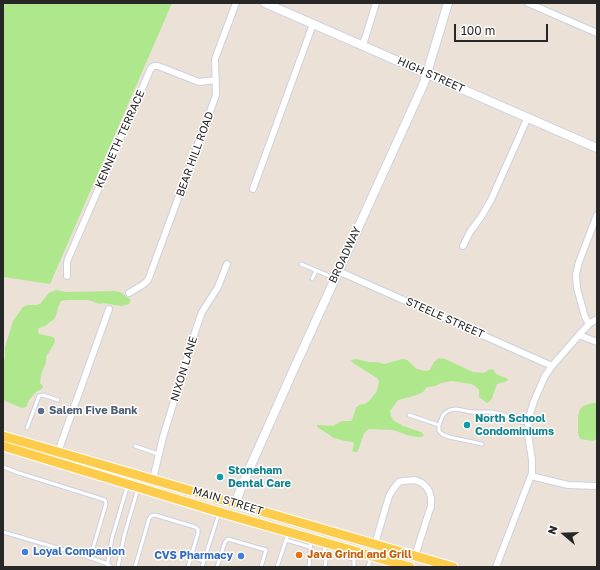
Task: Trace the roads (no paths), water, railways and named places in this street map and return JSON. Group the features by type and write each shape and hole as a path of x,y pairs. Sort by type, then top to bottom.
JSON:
{"main road":[{"name":"HIGH STREET","path":"265,3 597,148"},
{"name":"BROADWAY","path":"235,504 336,274 424,83 448,3"},
{"name":"MAIN STREET","path":"3,436 453,567"},
{"name":"MAIN STREET","path":"3,446 219,512 310,543 324,542 340,552 371,556 396,565 410,567"}],"street":[{"name":"BEAR HILL ROAD","path":"129,293 144,284 149,278 215,96 215,59 236,3"},
{"path":"363,45 376,3"},
{"path":"528,3 597,34"},
{"path":"253,189 313,24"},
{"name":"KENNETH TERRACE","path":"67,276 68,259 151,68 158,66 199,82 216,80"},
{"path":"463,246 470,232 491,200 528,117"},
{"path":"589,324 581,304 577,288 576,274 597,214"},
{"name":"NIXON LANE","path":"152,479 196,329 202,312 218,287 227,264"},
{"name":"STEELE STREET","path":"336,274 552,366"},
{"path":"58,452 109,309"},
{"path":"496,567 531,476 533,465 528,438 528,423 537,393 545,376 552,366 589,324 597,319"},
{"path":"579,335 597,342"},
{"path":"531,476 568,486 597,486"},
{"path":"375,544 389,496 394,488 399,482 416,480 427,488 431,498 429,512 415,556"}],"lane":[{"path":"301,264 316,271 336,274"},
{"path":"312,279 316,271"},
{"path":"27,428 39,396 43,395 58,400"},
{"path":"482,444 449,437 442,434 439,431 439,425 445,413 453,409 472,412 492,412 528,423"},
{"path":"410,415 439,425"},
{"path":"135,446 159,454"},
{"path":"3,467 105,500 106,504 90,558"},
{"path":"108,566 112,538 132,473"},
{"path":"118,567 124,536 142,476"},
{"path":"202,567 219,512"},
{"path":"135,567 149,519 154,515 197,528 199,530 188,567"},
{"path":"3,532 90,558 111,567"},
{"path":"277,567 287,536"},
{"path":"218,567 227,539 266,550 261,567"},
{"path":"324,542 326,559 325,567"},
{"path":"309,567 310,543"},
{"path":"354,555 354,567"},
{"path":"368,567 371,556"},
{"path":"191,557 204,561"}],"place":[{"name":"Salem Five Bank","path":"41,411"},
{"name":"North School Condominiums","path":"467,425"},
{"name":"Stoneham Dental Care","path":"220,477"},
{"name":"Loyal Companion","path":"25,552"},
{"name":"Java Grind and Grill","path":"299,555"},
{"name":"CVS Pharmacy","path":"241,556"}]}
